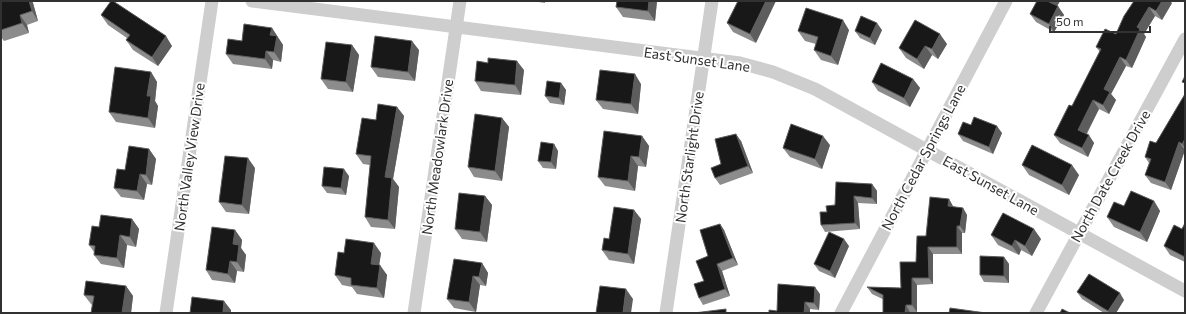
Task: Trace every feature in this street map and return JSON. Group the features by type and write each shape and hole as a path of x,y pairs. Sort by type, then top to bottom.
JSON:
{"street":[{"name":"North Valley View Drive","path":"166,313 212,1"},
{"name":"East Sunset Lane","path":"252,1 740,63 773,72 815,89 1185,291"},
{"name":"North Meadowlark Drive","path":"414,313 460,1"},
{"name":"North Starlight Drive","path":"666,313 712,1"},
{"name":"North Cedar Springs Lane","path":"841,313 1006,1"},
{"name":"North Date Creek Drive","path":"1036,313 1185,39"}],"building":[{"path":"1,1 29,1 32,11 20,15 22,23 1,30"},
{"path":"111,1 166,36 152,57 126,40 130,35 101,15"},
{"path":"617,1 649,1 648,11 616,7"},
{"path":"738,1 766,1 750,34 727,23"},
{"path":"1037,1 1049,1 1058,6 1049,24 1030,14"},
{"path":"1134,1 1162,1 1156,11 1149,7 1137,27 1140,29 1126,60 1120,57 1104,89 1110,92 1103,105 1093,100 1078,130 1089,135 1082,148 1054,135 1069,105 1072,106 1101,49 1096,47 1105,29 1116,34 1124,16"},
{"path":"806,8 843,20 831,56 814,50 818,37 798,31"},
{"path":"861,16 877,23 870,38 855,31"},
{"path":"915,20 940,34 932,49 925,46 917,59 899,48"},
{"path":"244,24 272,28 270,35 277,36 274,52 266,51 265,59 226,54 228,39 242,41"},
{"path":"375,36 412,41 408,72 371,67"},
{"path":"326,42 352,45 346,82 321,79"},
{"path":"488,58 517,61 515,85 475,81 477,61 488,63"},
{"path":"881,63 913,79 904,98 872,82"},
{"path":"115,67 151,72 147,96 151,96 148,118 109,112"},
{"path":"600,70 635,74 631,104 596,100"},
{"path":"1185,76 1185,83 1182,82"},
{"path":"547,81 561,83 559,98 545,96"},
{"path":"1185,94 1185,139 1182,144 1179,142 1165,182 1145,175 1151,159 1145,157 1150,141 1156,143"},
{"path":"378,104 397,107 385,177 392,178 388,220 365,217 371,156 356,154 362,118 376,120"},
{"path":"475,114 502,118 495,171 468,167"},
{"path":"974,117 997,126 989,147 958,134 963,122 971,125"},
{"path":"791,124 823,136 815,159 783,148"},
{"path":"604,131 642,136 639,157 631,156 628,181 598,177"},
{"path":"736,134 748,166 715,178 711,168 721,164 715,139"},
{"path":"541,142 554,144 551,162 538,161"},
{"path":"1032,145 1072,165 1062,185 1022,165"},
{"path":"129,146 149,149 146,175 140,174 137,191 114,188 117,169 125,170"},
{"path":"225,156 248,158 242,205 219,202"},
{"path":"324,167 344,169 341,188 322,186"},
{"path":"836,182 872,184 872,198 854,196 855,223 821,225 820,212 827,212 826,206 835,205"},
{"path":"1131,191 1154,201 1140,232 1107,217 1114,202 1124,206"},
{"path":"459,193 485,196 480,232 455,229"},
{"path":"930,197 949,199 948,206 963,208 960,226 957,226 957,247 928,247 929,278 912,278 912,305 906,305 905,313 883,313 883,295 867,287 901,288 900,262 916,262 917,236 926,236"},
{"path":"614,207 634,210 628,254 602,250 604,238 609,239"},
{"path":"1003,213 1034,229 1025,246 1015,240 1012,246 991,235"},
{"path":"101,215 132,219 130,237 120,235 117,258 94,255 95,246 89,245 92,226 99,227"},
{"path":"1185,223 1185,257 1164,246 1174,225 1182,229"},
{"path":"720,224 733,258 717,264 725,289 699,298 694,284 704,281 696,261 708,256 700,230"},
{"path":"212,227 235,230 233,244 239,245 237,262 230,261 228,274 206,270"},
{"path":"829,232 844,239 830,271 814,264"},
{"path":"346,239 374,243 371,264 380,265 377,288 351,285 351,278 335,275 338,252 344,253"},
{"path":"980,256 1004,257 1004,276 980,275"},
{"path":"454,259 482,263 479,277 473,276 469,302 447,299"},
{"path":"1089,274 1120,293 1108,311 1077,292"},
{"path":"86,281 126,286 122,313 91,313 94,296 84,295"},
{"path":"778,284 815,287 814,303 805,302 804,313 769,313 769,310 777,311"},
{"path":"600,286 626,289 623,313 596,313"},
{"path":"192,297 224,301 223,312 233,313 190,313"},
{"path":"950,308 986,313 949,313"},
{"path":"726,309 726,313 694,313"},
{"path":"1062,309 1070,313 1060,313"}]}
